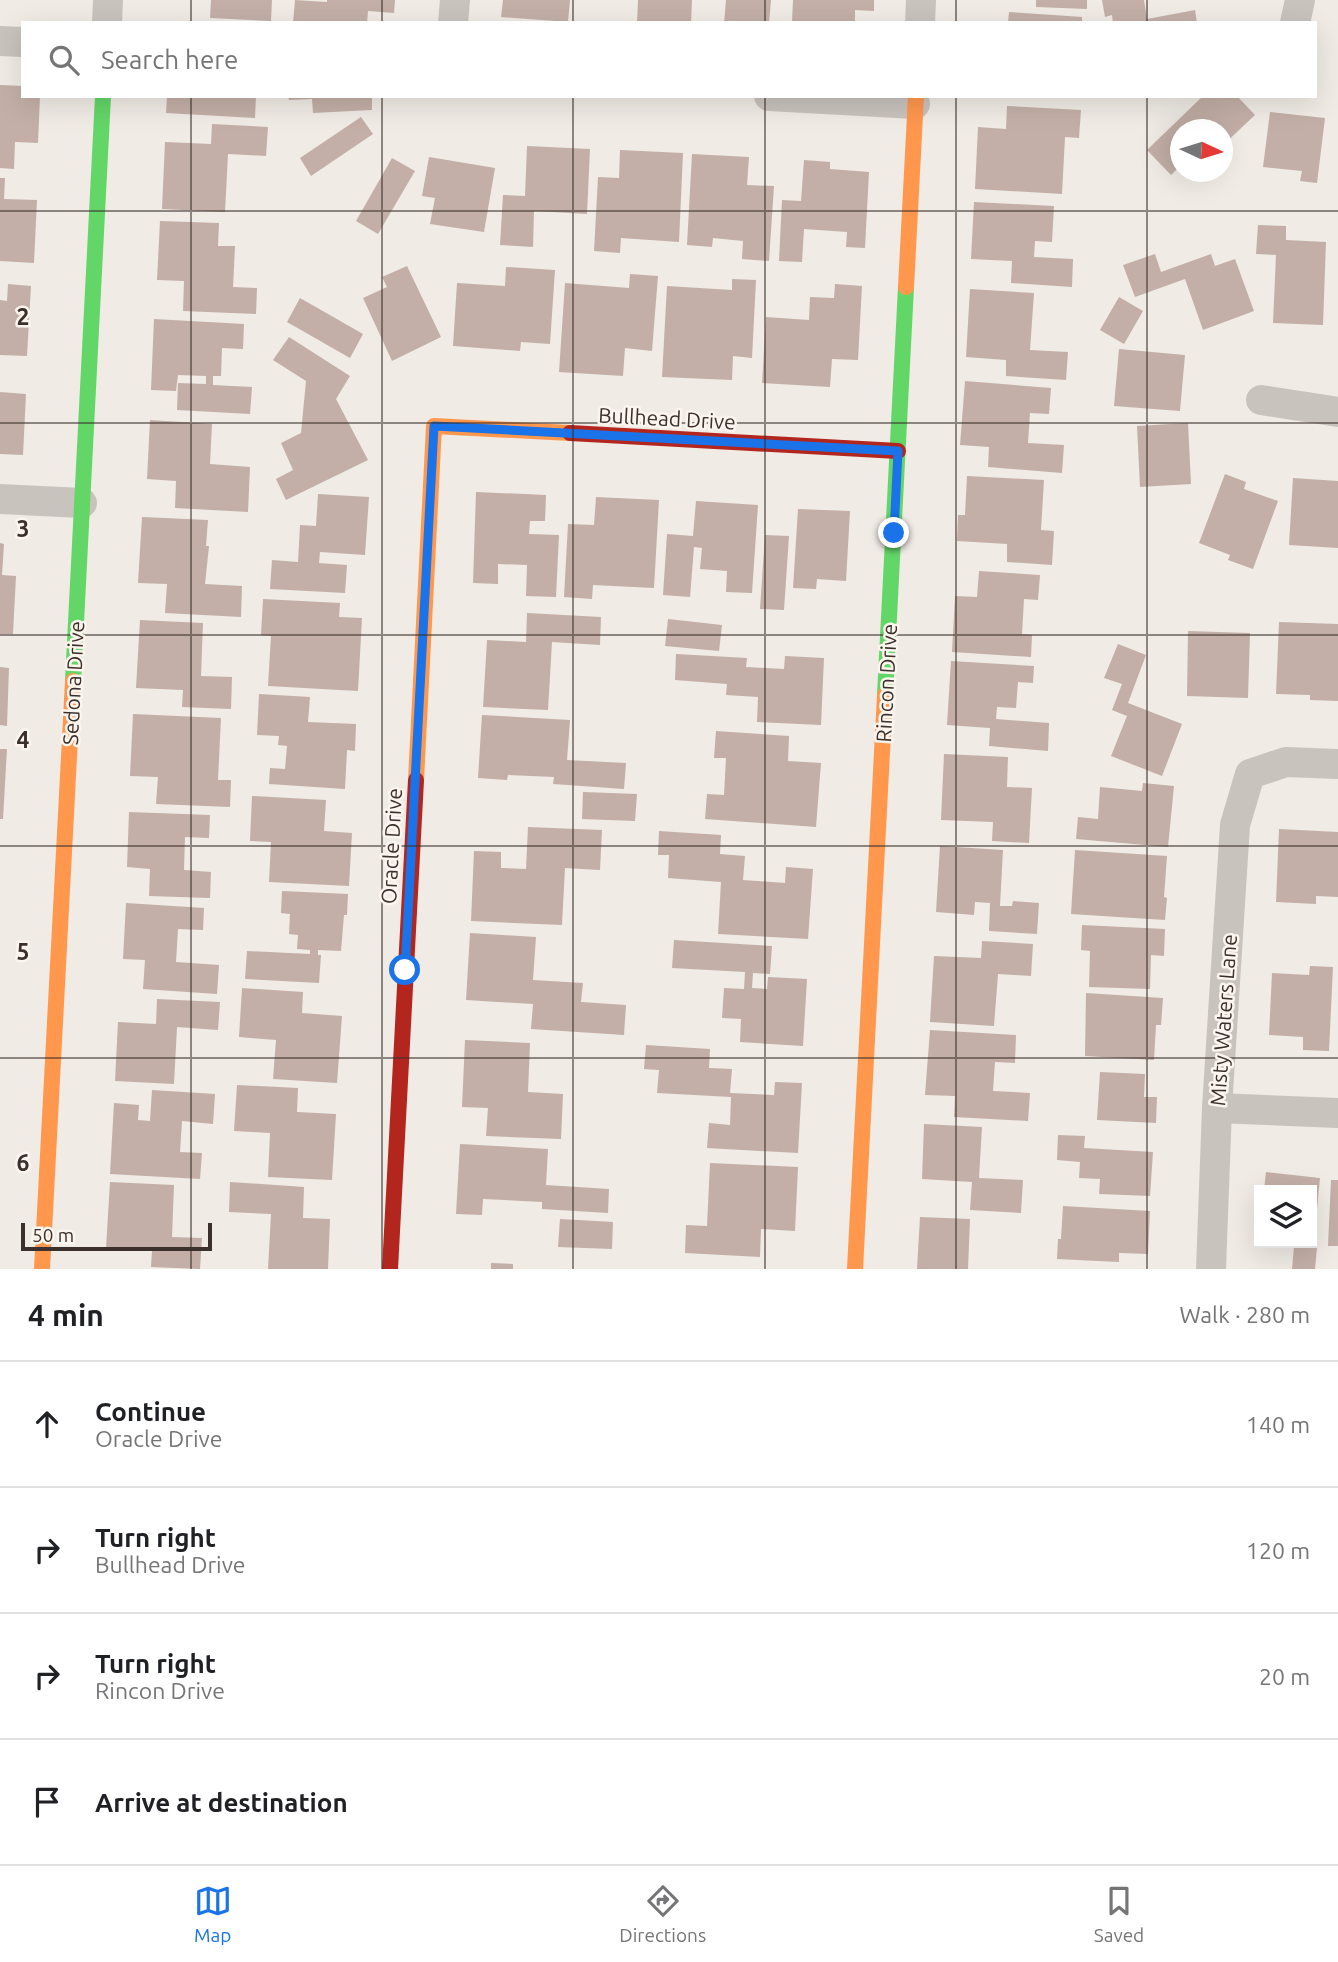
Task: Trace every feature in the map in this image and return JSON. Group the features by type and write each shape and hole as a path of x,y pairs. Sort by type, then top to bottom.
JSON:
{"street":[{"path":"107,21 108,0"},
{"path":"453,21 455,0"},
{"path":"920,21 921,0"},
{"path":"1295,21 1300,0"},
{"path":"0,41 21,42"},
{"name":"Sedona Drive","path":"43,1269 103,98"},
{"path":"842,98 915,100"},
{"name":"Rincon Drive","path":"855,1269 915,100"},
{"path":"1261,400 1338,412"},
{"name":"Bullhead Drive","path":"434,426 898,451"},
{"name":"Oracle Drive","path":"390,1269 434,426"},
{"path":"0,499 82,503"},
{"name":"Misty Waters Lane","path":"1211,1269 1217,1108 1235,825 1250,774 1286,762 1338,764"},
{"path":"1217,1108 1338,1113"}],"building":[{"path":"211,0 272,0 271,21 210,18"},
{"path":"295,0 395,0 394,13 368,11 367,21 293,21"},
{"path":"503,0 570,0 568,21 501,17"},
{"path":"638,0 692,0 691,21 637,21"},
{"path":"726,0 771,0 769,21 724,21"},
{"path":"793,0 874,0 874,11 855,10 855,21 792,21"},
{"path":"1036,0 1087,0 1087,9 1036,7"},
{"path":"1102,0 1144,0 1147,19 1195,10 1197,21 1113,21 1112,15 1105,17"},
{"path":"1009,12 1082,17 1082,21 1008,21"},
{"path":"0,85 21,86 21,98 40,98 38,143 15,142 14,169 0,168"},
{"path":"167,98 256,98 255,118 166,113"},
{"path":"288,98 372,98 372,110 313,113 312,99"},
{"path":"1201,98 1239,98 1255,115 1233,136 1233,119 1179,119"},
{"path":"1007,106 1081,110 1079,138 1065,137 1062,194 975,189 978,127 1006,129"},
{"path":"1270,112 1325,118 1317,183 1300,181 1302,171 1263,167"},
{"path":"361,117 373,134 311,176 300,158"},
{"path":"212,124 268,127 266,156 228,154 225,212 162,209 165,142 211,144"},
{"path":"1170,128 1170,174 1147,150"},
{"path":"527,146 590,149 587,214 534,211 533,247 500,245 503,195 525,196"},
{"path":"620,150 683,153 679,242 621,238 620,253 594,251 598,177 619,178"},
{"path":"692,154 749,157 747,185 774,186 769,261 742,259 743,241 713,238 712,247 687,245"},
{"path":"429,157 495,168 484,232 430,224 435,198 422,196"},
{"path":"392,158 415,171 378,234 356,221"},
{"path":"804,160 830,162 830,169 869,172 865,248 846,247 847,232 804,229 802,262 779,261 782,200 801,201"},
{"path":"0,178 5,178 4,199 37,200 34,263 0,261"},
{"path":"974,202 1054,206 1052,242 1035,241 1034,257 1073,259 1072,287 1011,283 1012,261 971,259"},
{"path":"160,221 219,223 218,246 235,246 233,287 257,288 256,314 183,311 184,281 157,280"},
{"path":"1258,225 1286,226 1286,240 1326,242 1323,325 1273,323 1276,255 1256,254"},
{"path":"1155,254 1161,272 1211,254 1215,266 1235,259 1254,311 1203,330 1185,279 1135,297 1123,265"},
{"path":"407,266 441,337 392,361 363,298 387,287 382,277"},
{"path":"506,267 555,270 550,344 521,342 520,351 453,346 457,283 505,286"},
{"path":"630,274 658,276 652,351 625,348 623,376 559,372 565,283 629,288"},
{"path":"732,279 756,280 752,358 733,356 732,380 662,377 667,286 732,290"},
{"path":"8,284 31,286 27,356 0,355 0,300 7,301"},
{"path":"835,284 862,286 858,360 832,359 830,387 762,383 766,317 809,320 810,297 834,298"},
{"path":"970,289 1034,293 1030,350 1068,352 1066,380 1006,376 1006,360 966,357"},
{"path":"1119,297 1143,311 1124,344 1100,330"},
{"path":"300,298 363,334 350,358 287,322"},
{"path":"154,319 244,324 243,349 222,348 221,376 213,376 213,385 252,387 250,414 177,410 178,383 206,384 206,376 178,375 176,391 151,390"},
{"path":"289,337 350,376 336,399 368,460 286,500 276,479 293,470 281,443 301,433 306,381 273,360"},
{"path":"1119,349 1185,355 1180,411 1114,406"},
{"path":"965,381 1051,388 1049,414 1030,413 1028,443 1064,445 1062,473 988,467 989,447 960,445"},
{"path":"0,392 26,394 23,455 0,454"},
{"path":"150,420 212,424 210,464 250,467 248,512 175,508 176,481 147,479"},
{"path":"1188,423 1191,484 1140,487 1137,426"},
{"path":"1225,474 1246,482 1244,489 1278,501 1253,569 1228,560 1230,555 1199,543"},
{"path":"967,476 1044,480 1041,530 1054,531 1052,565 1007,562 1007,544 957,541 958,515 965,515"},
{"path":"1293,478 1338,481 1338,548 1289,545"},
{"path":"476,492 546,495 545,521 530,521 529,534 559,535 556,597 526,596 527,565 498,564 498,584 473,583"},
{"path":"318,494 369,497 365,555 320,552 319,563 347,565 345,593 270,589 272,560 298,562 300,525 316,526"},
{"path":"596,497 659,500 654,588 593,585 592,599 564,597 568,524 594,525"},
{"path":"696,501 758,505 752,593 726,592 727,571 700,569 702,548 694,547 690,597 663,595 667,534 693,536"},
{"path":"798,509 850,511 846,581 817,579 816,589 793,588"},
{"path":"142,517 208,520 206,546 209,546 205,584 242,586 241,617 165,613 167,584 138,583"},
{"path":"765,535 789,536 784,610 760,609"},
{"path":"0,543 4,544 2,575 16,576 13,634 0,634"},
{"path":"979,571 1040,575 1038,600 1024,599 1022,634 1032,635 1031,657 952,652 955,596 977,597"},
{"path":"263,599 340,603 339,617 362,618 358,691 268,686 271,636 261,635"},
{"path":"527,613 601,617 600,645 552,642 548,710 483,707 487,640 526,642"},
{"path":"668,619 722,625 719,651 665,646"},
{"path":"140,620 203,623 201,676 232,677 231,709 182,707 183,690 136,688"},
{"path":"1279,622 1338,624 1338,701 1310,700 1310,695 1276,694"},
{"path":"1188,631 1250,633 1248,698 1187,696"},
{"path":"1118,644 1146,655 1128,703 1182,724 1162,776 1111,756 1127,716 1112,710 1122,684 1104,678"},
{"path":"676,654 747,658 746,667 784,669 785,656 824,658 821,725 757,722 758,697 726,695 727,684 675,680"},
{"path":"951,661 1034,666 1033,683 1018,682 1016,708 997,707 996,719 1049,723 1048,751 989,746 990,728 947,725"},
{"path":"0,667 9,668 7,726 0,725"},
{"path":"259,694 310,697 308,722 356,724 355,751 347,750 345,789 269,784 270,768 285,769 287,746 278,745 279,736 257,735"},
{"path":"133,714 221,718 218,780 231,780 230,807 156,804 158,777 130,776"},
{"path":"482,715 570,720 567,760 626,763 624,789 553,784 554,777 508,775 507,780 478,778"},
{"path":"716,731 789,736 788,761 821,763 816,827 705,819 707,794 724,795 726,758 714,758"},
{"path":"0,749 7,749 3,819 0,819"},
{"path":"944,754 1008,757 1007,787 1032,788 1029,843 992,841 993,822 941,820"},
{"path":"1143,783 1174,786 1168,847 1076,839 1078,817 1098,819 1100,787 1142,791"},
{"path":"583,792 637,794 635,821 582,819"},
{"path":"252,796 326,800 324,831 352,833 349,886 269,882 271,842 250,841"},
{"path":"129,812 210,815 209,838 185,837 184,870 211,872 210,898 149,896 150,869 127,867"},
{"path":"528,827 602,830 600,870 565,868 562,925 471,921 474,851 501,852 501,868 526,869"},
{"path":"1279,829 1338,832 1338,897 1316,896 1316,904 1276,902"},
{"path":"659,831 721,835 720,854 745,856 743,880 785,883 786,867 813,869 808,939 718,934 721,882 668,878 669,855 658,855"},
{"path":"940,846 1003,850 1000,906 1012,906 1013,901 1039,903 1037,934 989,931 990,903 975,902 974,915 936,912"},
{"path":"1075,850 1167,856 1165,920 1071,914"},
{"path":"282,891 348,894 341,951 318,950 318,955 321,955 319,983 245,979 247,951 310,954 310,950 297,949 298,935 289,934 290,914 281,913"},
{"path":"126,903 204,908 203,930 178,929 176,962 219,965 217,994 143,989 145,960 123,959"},
{"path":"1082,925 1165,929 1164,956 1151,955 1150,989 1089,987 1090,951 1081,950"},
{"path":"470,933 536,937 533,980 583,983 581,1002 626,1005 624,1035 531,1029 533,1004 466,1000"},
{"path":"674,940 772,946 770,974 753,973 752,988 767,989 768,977 807,979 803,1046 740,1042 741,1019 722,1018 724,988 744,989 745,972 672,968"},
{"path":"982,941 1033,944 1031,976 998,974 994,1026 930,1022 934,956 981,958"},
{"path":"1310,966 1333,967 1329,1051 1303,1050 1303,1037 1269,1035 1272,973 1309,975"},
{"path":"242,988 303,992 302,1013 342,1016 337,1083 273,1079 276,1040 239,1037"},
{"path":"1086,993 1163,998 1161,1025 1156,1025 1154,1060 1085,1056"},
{"path":"157,999 220,1002 218,1030 177,1027 174,1084 115,1081 118,1022 156,1024"},
{"path":"930,1030 1016,1035 1015,1063 995,1062 993,1091 1030,1093 1028,1121 954,1117 955,1096 925,1095"},
{"path":"465,1040 530,1043 528,1092 563,1094 561,1139 486,1136 488,1108 462,1107"},
{"path":"646,1045 710,1049 709,1068 732,1069 730,1093 774,1095 775,1082 802,1083 798,1153 707,1148 709,1123 730,1125 731,1097 657,1093 659,1070 644,1069"},
{"path":"1100,1072 1145,1074 1144,1097 1157,1097 1156,1123 1097,1120"},
{"path":"237,1085 298,1088 297,1112 336,1114 332,1180 268,1177 270,1133 234,1131"},
{"path":"152,1090 215,1094 213,1124 182,1121 180,1152 202,1153 200,1179 110,1174 114,1103 139,1105 138,1120 150,1121"},
{"path":"924,1124 982,1127 979,1178 1023,1180 1021,1213 970,1210 972,1182 922,1179"},
{"path":"1058,1135 1085,1136 1084,1148 1153,1152 1150,1196 1099,1194 1100,1179 1079,1178 1080,1162 1057,1160"},
{"path":"460,1144 548,1149 546,1185 609,1189 608,1213 542,1209 542,1202 483,1199 482,1215 456,1214"},
{"path":"710,1163 798,1167 795,1231 761,1229 760,1257 685,1253 686,1225 707,1226"},
{"path":"1266,1172 1320,1178 1317,1209 1317,1185 1265,1185"},
{"path":"1331,1180 1338,1180 1338,1246 1328,1246"},
{"path":"110,1182 174,1185 172,1237 202,1238 200,1269 151,1267 152,1251 106,1248"},
{"path":"230,1182 304,1187 303,1218 330,1219 328,1269 268,1269 271,1214 229,1212"},
{"path":"1063,1206 1150,1211 1148,1254 1119,1253 1119,1262 1057,1259"},
{"path":"920,1217 970,1219 968,1269 917,1269"},
{"path":"560,1219 613,1222 612,1249 558,1247"},
{"path":"1294,1248 1317,1248 1315,1269 1292,1269"},
{"path":"491,1263 513,1264 513,1269 491,1269"}],"traffic: fast":[{"path":"73,681 103,98"},
{"path":"885,695 906,287"}],"traffic: slow":[{"path":"906,287 916,98"},
{"path":"416,780 434,426 570,433"},
{"path":"42,1269 73,681"},
{"path":"855,1269 885,695"}],"traffic: jam":[{"path":"570,433 898,451"},
{"path":"390,1269 416,780"}],"route":[{"path":"405,970 434,426 898,451 894,533"}]}
